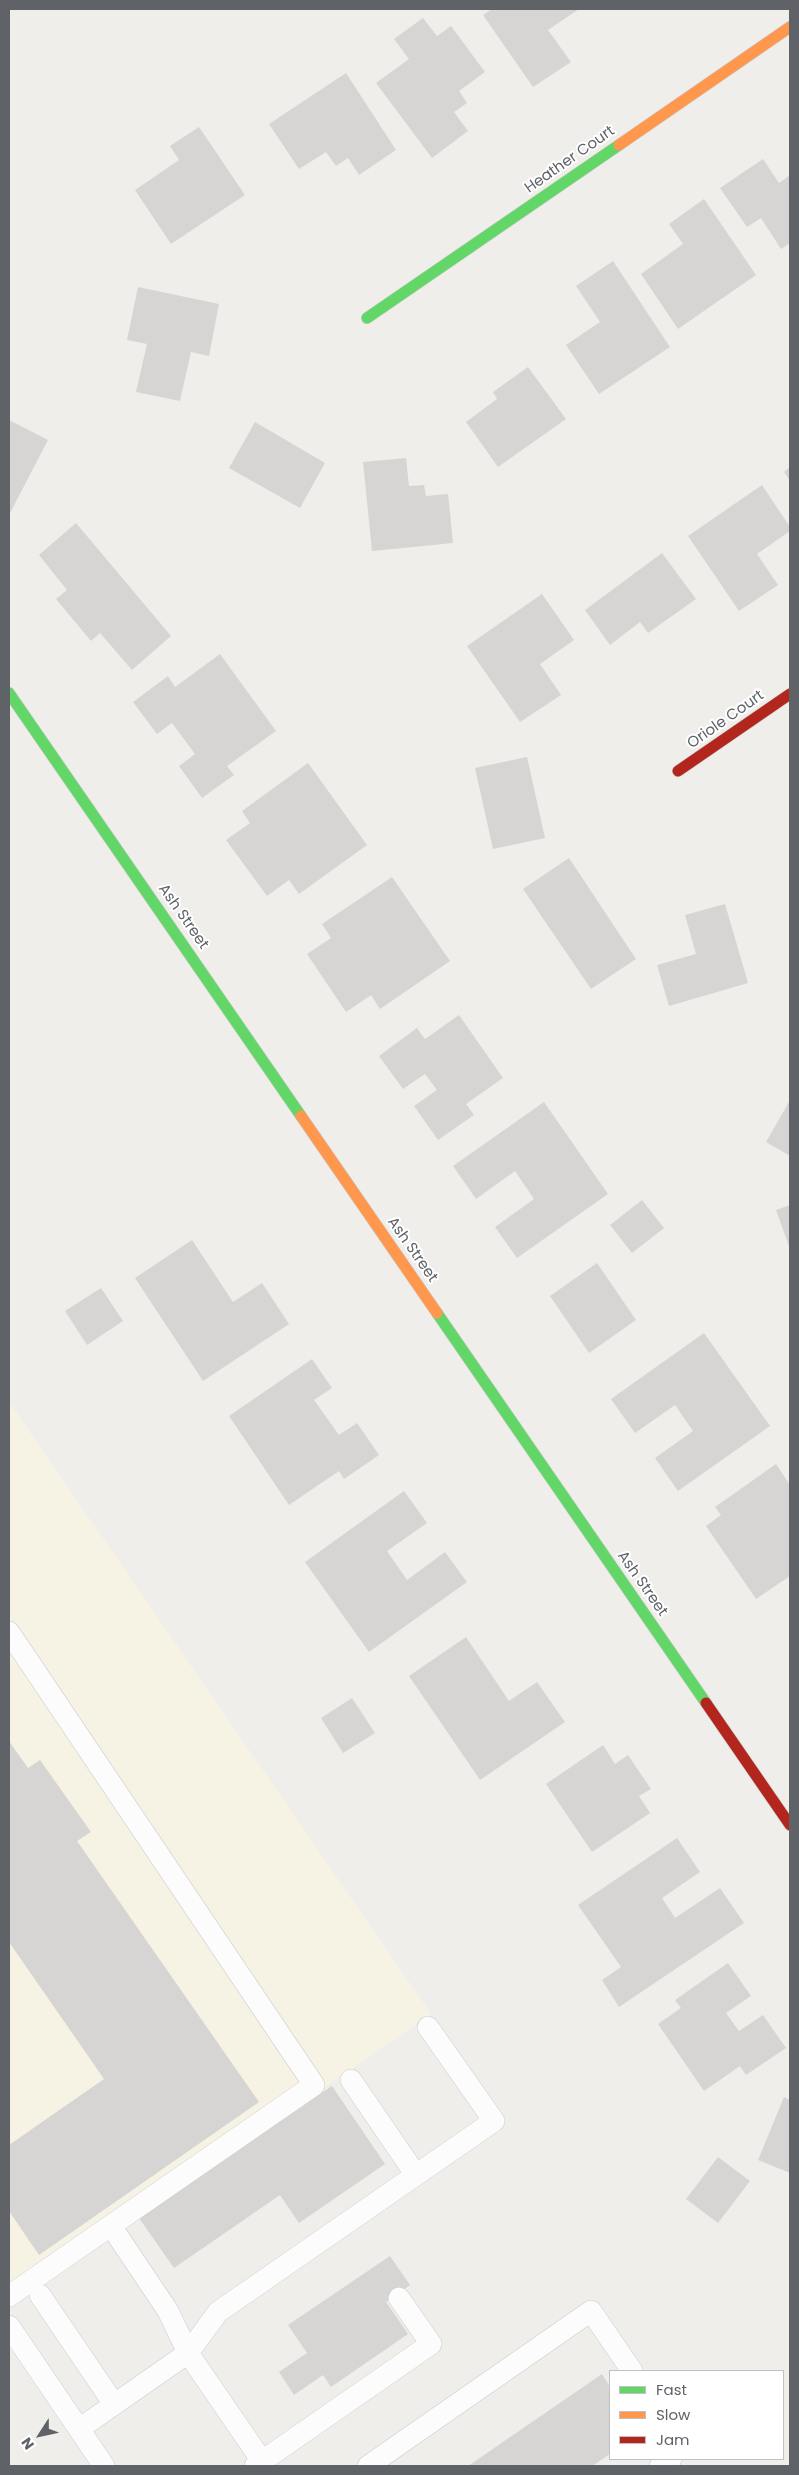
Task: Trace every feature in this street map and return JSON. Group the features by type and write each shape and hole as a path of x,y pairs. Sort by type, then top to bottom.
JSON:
{"street":[{"name":"Heather Court","path":"367,318 790,27"},
{"name":"Ash Street","path":"9,693 790,1825"},
{"name":"Oriole Court","path":"678,771 790,694"}],"lane":[{"path":"9,1632 314,2085 9,2296"},
{"path":"79,2429 188,2353 218,2312 494,2121 428,2028"},
{"path":"351,2080 416,2176"},
{"path":"111,2226 168,2311 188,2353 258,2464 431,2344 399,2298"},
{"path":"40,2295 114,2404"},
{"path":"368,2466 591,2311 631,2370"},
{"path":"9,2326 104,2466"}],"shaded area":[{"path":"9,1402 431,2014 9,2306"}],"building":[{"path":"492,9 579,9 548,30 571,62 533,87 483,15"},
{"path":"423,18 437,36 451,26 485,72 459,91 467,103 454,112 468,131 432,158 376,83 409,59 394,39"},
{"path":"346,73 396,150 359,175 348,158 336,166 326,152 299,169 269,124"},
{"path":"199,127 245,195 171,244 135,190 179,160 170,146"},
{"path":"763,159 779,183 790,175 790,243 781,249 761,218 747,227 720,188"},
{"path":"704,199 756,275 678,329 641,274 683,244 669,224"},
{"path":"613,261 670,347 599,394 566,345 600,322 576,286"},
{"path":"138,287 219,304 209,356 191,352 180,401 136,392 147,344 127,340"},
{"path":"528,367 566,419 498,467 466,422 497,399 493,392"},
{"path":"9,420 48,440 9,515"},
{"path":"255,422 325,463 300,508 229,468"},
{"path":"406,458 409,486 424,485 426,496 448,494 453,543 372,551 363,462"},
{"path":"790,467 790,481 784,472"},
{"path":"762,485 790,527 790,531 757,554 778,585 739,611 688,536"},
{"path":"76,523 171,636 132,670 100,633 91,641 56,599 67,590 39,555"},
{"path":"662,553 696,599 648,633 640,622 610,645 585,610"},
{"path":"542,594 574,640 540,664 561,695 520,722 467,646"},
{"path":"220,654 276,731 227,766 234,775 202,798 179,766 195,754 172,723 157,734 133,702 168,676 175,687"},
{"path":"527,757 545,838 493,849 475,768"},
{"path":"308,763 367,845 299,894 289,880 267,896 226,840 250,823 242,811"},
{"path":"569,858 636,959 591,989 523,889"},
{"path":"392,877 450,961 380,1009 371,995 346,1012 307,954 331,938 322,924"},
{"path":"725,904 748,983 669,1006 657,965 696,954 685,915"},
{"path":"459,1015 503,1078 466,1104 474,1115 438,1140 414,1106 437,1090 425,1074 403,1089 379,1056 417,1028 425,1039"},
{"path":"790,1100 790,1156 766,1142"},
{"path":"544,1102 608,1194 517,1258 495,1227 534,1199 515,1171 476,1199 453,1166"},
{"path":"642,1200 664,1228 632,1253 610,1225"},
{"path":"790,1205 790,1249 776,1210"},
{"path":"192,1240 233,1302 262,1283 289,1324 203,1381 135,1278"},
{"path":"597,1263 636,1320 589,1353 550,1296"},
{"path":"101,1288 123,1321 87,1345 65,1311"},
{"path":"704,1333 770,1426 678,1491 655,1458 693,1431 675,1405 635,1433 611,1399"},
{"path":"312,1359 332,1388 314,1400 339,1435 357,1423 379,1455 344,1479 339,1471 289,1505 229,1416"},
{"path":"776,1464 790,1485 790,1576 756,1599 706,1526 721,1515 715,1507"},
{"path":"404,1491 427,1523 387,1551 407,1580 445,1552 467,1582 369,1652 305,1562"},
{"path":"466,1637 509,1701 537,1682 565,1722 480,1780 409,1676"},
{"path":"352,1698 375,1733 343,1753 321,1718"},
{"path":"9,1741 28,1768 40,1760 91,1832 77,1841 259,2102 39,2255 9,2211 9,2145 104,2079 9,1942"},
{"path":"603,1745 615,1764 628,1755 651,1789 639,1796 650,1813 592,1852 546,1784"},
{"path":"677,1838 700,1872 662,1898 675,1918 720,1888 744,1923 619,2007 602,1980 621,1967 578,1905"},
{"path":"728,1963 751,1996 726,2013 739,2031 763,2015 786,2048 746,2075 740,2066 704,2091 658,2024 681,2008 675,2000"},
{"path":"332,2086 385,2164 299,2223 280,2195 174,2268 139,2218"},
{"path":"784,2097 790,2100 790,2173 758,2160"},
{"path":"718,2157 750,2181 718,2223 686,2199"},
{"path":"390,2256 410,2285 386,2302 408,2334 331,2387 323,2375 294,2395 279,2372 307,2353 288,2325"},
{"path":"602,2374 609,2385 609,2455 592,2466 468,2466"}],"traffic: fast":[{"path":"367,318 619,145"},
{"path":"9,693 301,1116"},
{"path":"437,1313 706,1703"}],"traffic: slow":[{"path":"619,145 790,27"},
{"path":"301,1116 437,1313"}],"traffic: jam":[{"path":"678,771 790,694"},
{"path":"706,1703 790,1825"}]}
